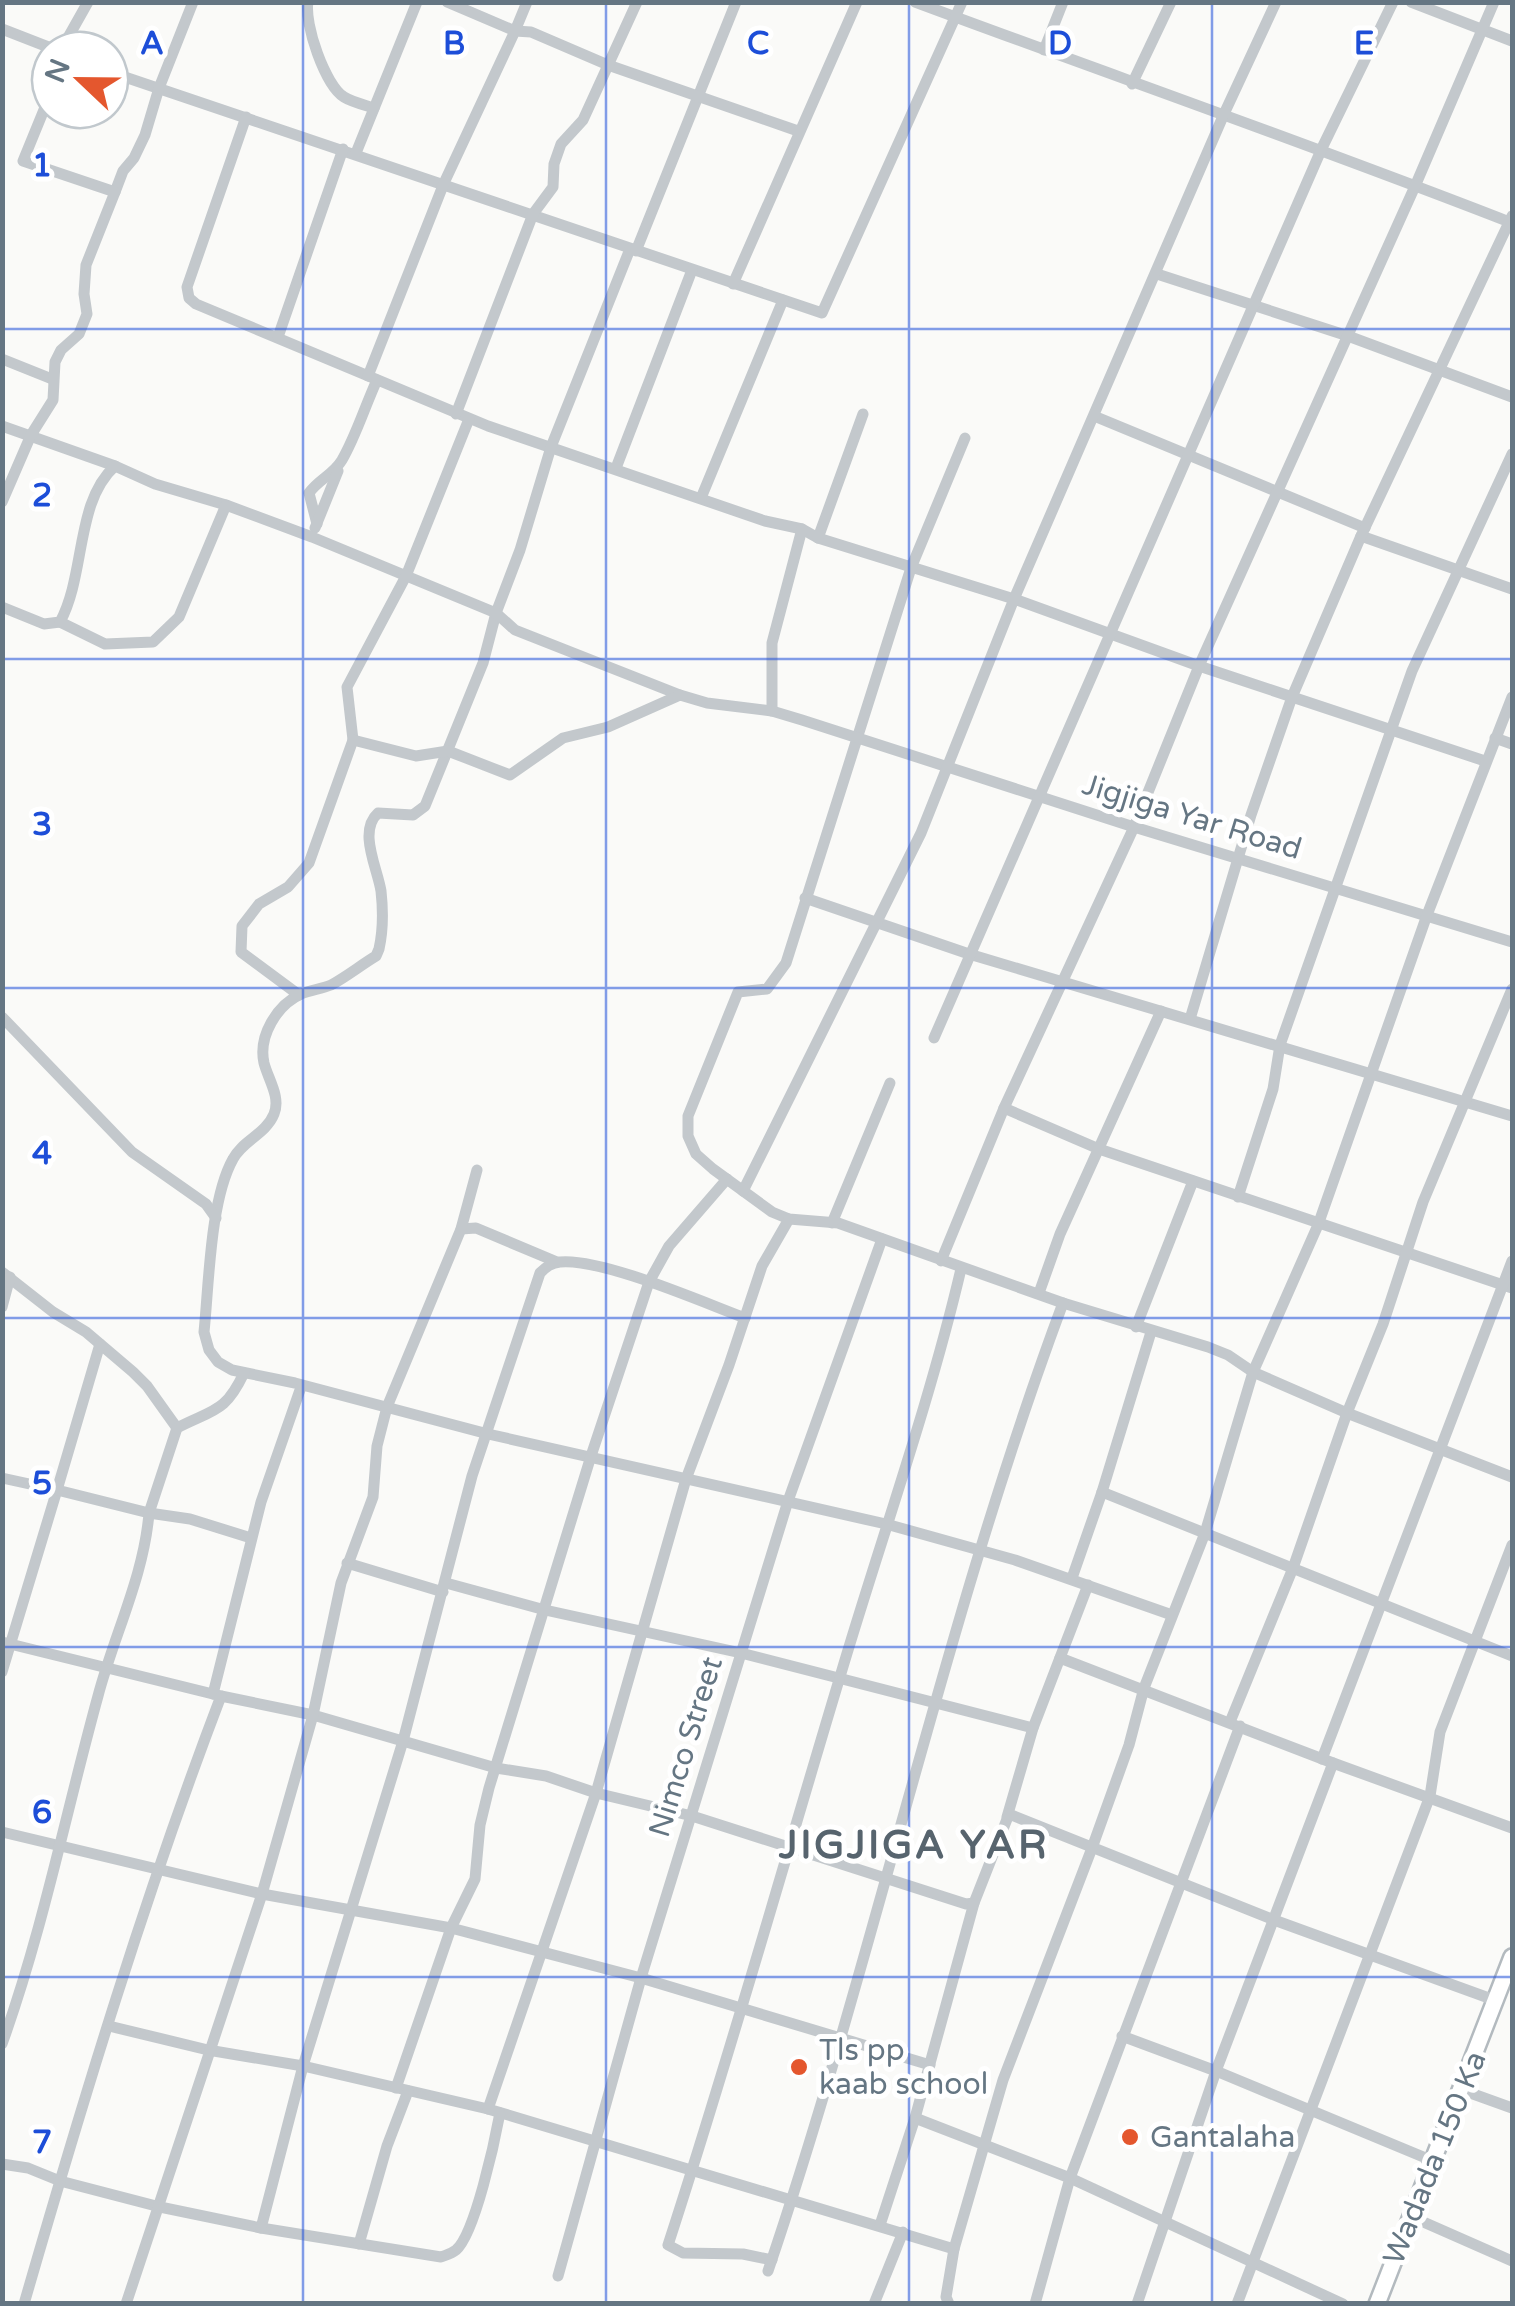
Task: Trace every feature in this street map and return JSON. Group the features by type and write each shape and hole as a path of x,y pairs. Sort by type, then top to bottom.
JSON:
{"street":[{"path":"70,30 88,2"},
{"path":"2,502 31,435 53,400 52,379 61,350 78,334 87,314 86,264 123,171 145,135 159,88 194,2"},
{"path":"308,2 306,14 323,69 342,97 374,108"},
{"path":"356,153 417,2"},
{"path":"447,2 515,32 531,32 608,65 798,130"},
{"path":"315,531 310,493 320,478 331,474 343,458 444,183 527,2"},
{"path":"456,414 533,214 554,186 554,164 562,144 583,120 637,2"},
{"path":"736,2 551,447 483,663 425,806 413,815 378,812 369,824 381,894 382,937 376,956 331,984 284,1004 266,1032 262,1044 276,1101 274,1114 266,1127 234,1156 216,1218 204,1332 208,1350 218,1362 244,1373 980,1549 1172,1615"},
{"path":"733,284 857,2"},
{"path":"915,2 1132,84 1322,148 1512,221 1363,532 1292,696 1190,1020"},
{"path":"130,79 822,313 962,2"},
{"path":"1044,50 1064,2"},
{"path":"1132,84 1171,2"},
{"path":"743,1191 879,923 950,767 1014,599 1276,2"},
{"path":"934,1038 1322,148 1392,2"},
{"path":"1411,2 1512,40"},
{"path":"940,1261 1004,1108 1134,827 1199,666 1494,2"},
{"path":"2,29 30,40"},
{"path":"246,117 186,291 196,304 469,419 1485,760"},
{"path":"35,130 22,160 115,192"},
{"path":"278,337 343,149"},
{"path":"616,468 692,270"},
{"path":"1157,274 1348,336 1512,397"},
{"path":"701,498 782,300"},
{"path":"2,359 52,379"},
{"path":"818,538 863,414"},
{"path":"1094,416 1363,532 1512,589"},
{"path":"299,995 241,952 242,926 259,904 288,888 309,862 353,740 347,687 406,576 469,419"},
{"name":"Jigjiga Yar Road","path":"2,426 182,494 315,531 406,576 496,613 515,630 680,695 707,703 772,711 1512,942"},
{"path":"964,438 912,568 786,964 767,990 738,992 734,998 688,1116 688,1136 696,1154 772,1212 789,1219 832,1223 1063,1303 1228,1354 1254,1372 1347,1413 1512,1477"},
{"path":"1238,1197 1273,1088 1280,1045 1390,728 1412,670 1512,454"},
{"path":"60,622 72,598 92,498 100,480 115,466"},
{"path":"2,606 44,624 60,622 104,644 153,642 179,616 226,504"},
{"path":"772,711 772,642 802,529"},
{"path":"353,740 416,756 448,752 510,775 563,738 608,727 680,695"},
{"path":"949,2304 946,2297 954,2249 1022,2026 1092,1848 1144,1688 1205,1534 1254,1372 1318,1225 1427,915 1512,697"},
{"path":"1496,738 1512,744"},
{"path":"805,898 969,954 1512,1116"},
{"path":"1036,2304 1070,2178 1347,1413 1383,1324 1423,1202 1512,989"},
{"path":"1038,1293 1060,1234 1161,1011"},
{"path":"2,1016 132,1152 206,1204 216,1218"},
{"path":"832,1223 890,1083"},
{"path":"1004,1108 1100,1149 1508,1287"},
{"path":"126,2304 262,1894 313,1715 348,1563 374,1497 377,1446 387,1407 461,1229 477,1170"},
{"path":"359,2244 451,1928 475,1878 480,1825 496,1768 591,1456 650,1282 658,1260 727,1179"},
{"path":"1136,1327 1193,1182"},
{"path":"2,2164 160,2207 261,2228 441,2257 456,2250 466,2237 487,2172 494,2111 596,1793 686,1479 767,1255 789,1219"},
{"path":"461,1229 476,1228 557,1262 580,1263 650,1282 745,1318"},
{"name":"Nimco Street","path":"558,2276 641,1978 788,1501 882,1240"},
{"path":"1137,2304 1382,1602 1508,1287 1512,1260"},
{"path":"261,2228 303,2066 403,1741 467,1493 536,1284 547,1266 557,1262"},
{"path":"962,1269 936,1375 886,1524 668,2245 683,2253 742,2254 770,2266 842,2041 885,1876 980,1549 1023,1409 1063,1303"},
{"path":"2,1306 6,1274 100,1344 148,1386 177,1428"},
{"path":"1072,1578 1152,1332"},
{"path":"2,1672 7,1643 100,1344"},
{"path":"2,2044 9,2008 60,1846 106,1666 147,1541 149,1512 177,1428 224,1406 233,1398 244,1373"},
{"path":"24,2304 217,1695 251,1538 301,1387"},
{"path":"2,1478 190,1519 251,1538"},
{"path":"1102,1492 1512,1656"},
{"path":"1237,2304 1430,1796 1440,1732 1512,1545"},
{"path":"348,1563 742,1653 1033,1728"},
{"path":"880,2225 915,2118 974,1903 1007,1816 1033,1728 1088,1584"},
{"path":"7,1643 313,1715 496,1768 546,1776 596,1793 692,1816 958,1902 974,1903"},
{"path":"1060,1658 1512,1828"},
{"path":"1007,1816 1013,1815 1274,1920 1496,2001"},
{"path":"2,1832 262,1894 451,1928 543,1951 930,2065"},
{"name":"Wadada 150 Ka","path":"1377,2304 1512,1956"},
{"path":"109,2026 494,2111 954,2249"},
{"path":"1122,2036 1433,2161"},
{"path":"1462,2090 1512,2108"},
{"path":"915,2118 1070,2178 1344,2304"},
{"path":"1412,2217 1512,2261"},
{"path":"874,2304 903,2232"}],"place":[{"name":"Tls pp kaab school","path":"799,2067"},
{"name":"Gantalaha","path":"1130,2137"}],"district":[{"name":"JIGJIGA YAR","path":"914,1845"}]}
